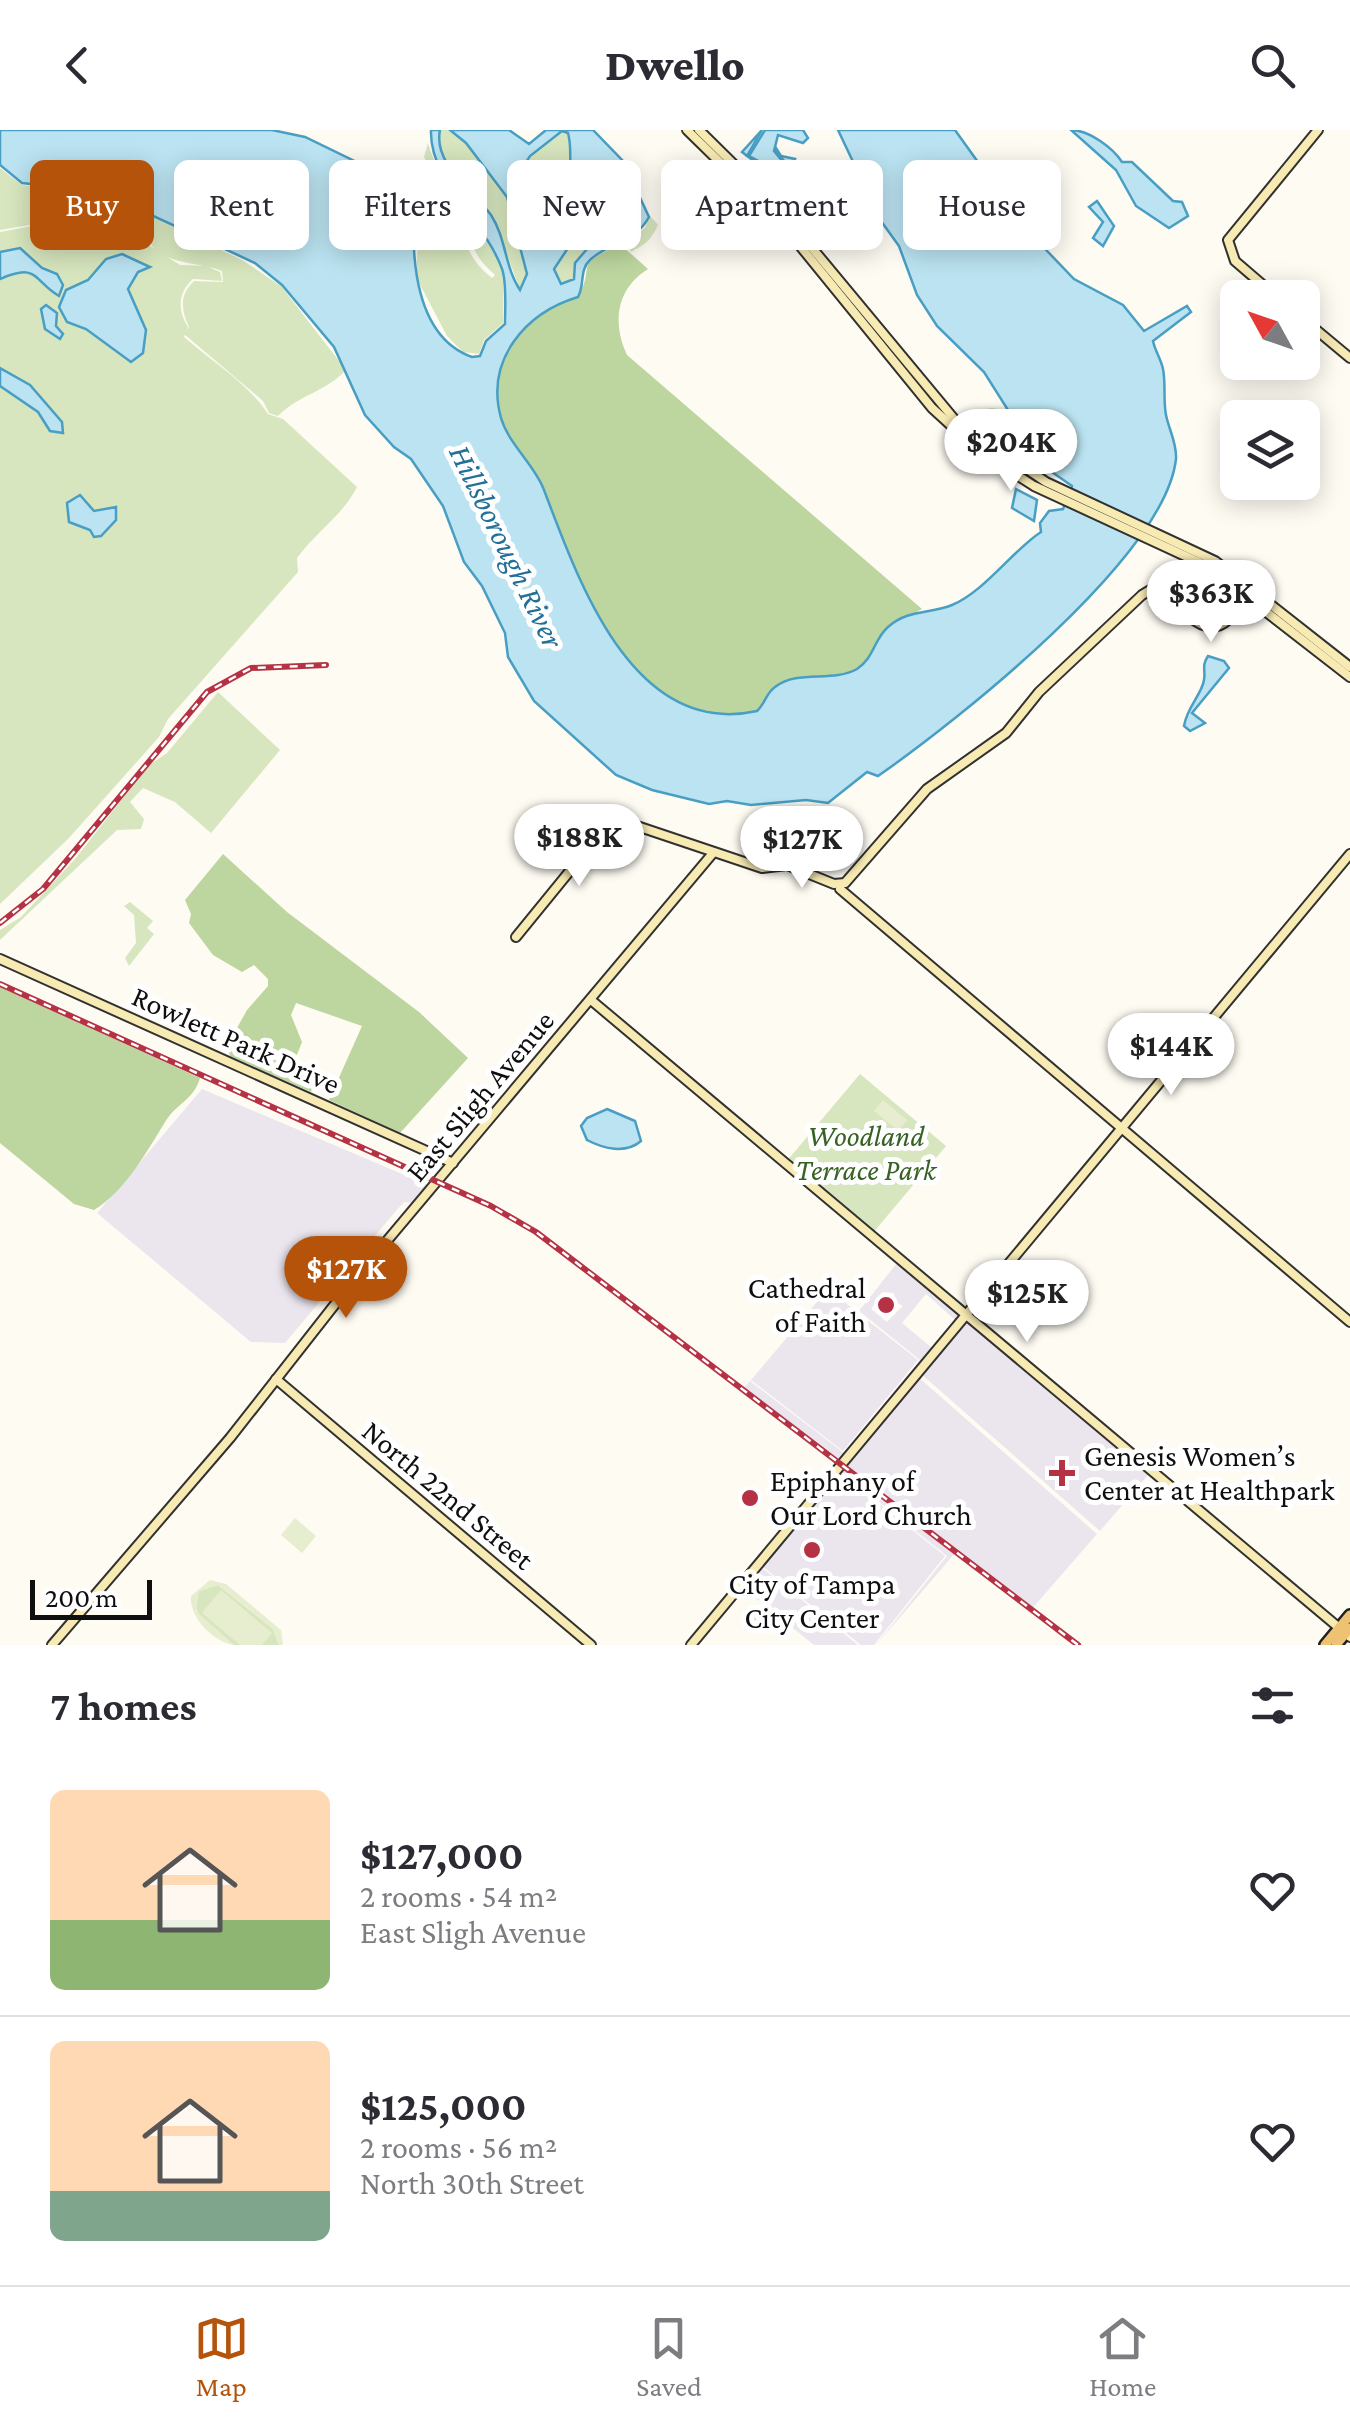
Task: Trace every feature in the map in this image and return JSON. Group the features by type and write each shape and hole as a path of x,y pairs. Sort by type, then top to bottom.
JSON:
{"main road":[{"path":"1336,1645 1346,1632 1350,1615"},
{"path":"1325,1645 1346,1632"}],"street":[{"path":"686,130 778,220 948,424 1014,474 1215,561 1350,677"},
{"path":"699,130 783,213 955,420 1066,496"},
{"path":"1260,280 1229,250 1232,234 1318,130"},
{"path":"1320,333 1350,358"},
{"path":"516,937 613,818 762,868 787,865 831,883 845,883 927,789 1006,733 1039,692 1142,595 1152,589 1160,592 1198,623 1212,626 1231,618 1250,591"},
{"path":"1250,591 1350,667"},
{"name":"East Sligh Avenue","path":"52,1645 713,852"},
{"path":"691,1645 1350,854"},
{"path":"840,889 1350,1322"},
{"name":"Rowlett Park Drive","path":"0,959 453,1163"},
{"path":"591,1000 964,1317 1346,1632"},
{"path":"431,1153 444,1174"},
{"name":"North 22nd Street","path":"276,1379 591,1645"}],"shaded area":[{"path":"202,1089 428,1185 413,1203 404,1202 285,1343 251,1342 97,1213"},
{"path":"897,1263 961,1317 841,1460 744,1388 750,1381 844,1453 920,1360 859,1311","holes":["882,1292 894,1293 896,1302 903,1306 887,1322 871,1309","926,1294 955,1320 932,1348 902,1323"]},
{"path":"828,1289 918,1360 843,1451 751,1380"},
{"path":"964,1320 1149,1474 1100,1531 920,1373"},
{"path":"917,1376 1097,1534 1030,1611 956,1552 876,1645 947,1556 839,1470"},
{"path":"838,1471 945,1556 874,1645 861,1645 762,1566"},
{"path":"761,1567 858,1645 814,1645 742,1587"}],"green space":[{"path":"440,130 450,130 479,160 446,160 440,153"},
{"path":"562,130 568,133 570,160 529,160"},
{"path":"428,143 434,160 424,157"},
{"path":"0,168 22,185 30,186 30,225 0,230"},
{"path":"487,170 507,196 507,250 521,250 527,274 520,290 495,221 487,211"},
{"path":"650,216 658,225 641,246 641,231"},
{"path":"154,218 174,227 174,250 221,250 242,260 281,286 346,370 278,416 269,413 263,401 184,334 189,327 183,309 186,292 194,281 223,282 222,271 160,253 154,248"},
{"path":"30,226 30,250 154,248 180,265 206,266 220,272 222,281 193,279 184,290 181,308 188,327 184,337 240,383 268,414 283,419 357,487 297,558 298,572 168,719 159,737 69,838 0,904 0,232"},
{"path":"487,242 501,270 503,289 503,323 484,340 479,354 463,352 447,336 416,277 417,250 469,250 492,278 495,275 475,250 487,250"},
{"path":"567,250 589,250 574,279 561,285 554,269"},
{"path":"627,250 648,269 629,286 620,308 619,331 627,355 922,609 884,630 869,661 847,674 789,680 768,695 757,711 713,713 676,701 644,677 616,644 574,566 540,481 510,437 501,418 498,397 504,358 514,342 541,315 578,297 590,262 605,252"},
{"path":"992,408 1001,411 1001,429 992,432 983,429 980,420 983,411"},
{"path":"218,692 280,750 211,833 175,802 143,788 130,802 144,819 141,829 117,830 0,940 0,930 21,917 75,859 149,765 167,753"},
{"path":"223,854 287,912 419,1012 468,1058 400,1133 329,1100 362,1026 296,1003 291,1015 302,1042 292,1067 314,1084 311,1092 230,1056 227,1046 247,1010 268,986 268,979 254,965 242,972 213,955 189,923 191,914 185,900"},
{"path":"130,902 153,921 147,928 154,934 129,966 125,958 136,943 134,915 124,906"},
{"path":"0,987 200,1078 126,1181 94,1210 74,1204 0,1143"},
{"name":"Woodland Terrace Park","path":"860,1074 946,1146 872,1234 786,1162"},
{"path":"883,1100 907,1120 898,1131 874,1111"},
{"path":"295,1518 316,1536 302,1553 281,1535"},
{"path":"210,1580 226,1584 281,1630 283,1645 279,1645 273,1629 218,1585 199,1591 196,1611 234,1645 211,1634 198,1620 191,1604 191,1596"},
{"path":"218,1585 273,1629 279,1645 234,1645 200,1617 194,1604 199,1591"},
{"path":"221,1590 272,1633 262,1645 240,1645 202,1613"},
{"path":"759,1610 767,1613 767,1629 759,1632 751,1629 748,1621 751,1613"}],"water":[{"name":"Hillsborough River","path":"0,130 272,130 305,137 352,160 329,160 329,250 414,250 424,304 435,326 451,345 472,357 480,356 486,341 505,324 504,275 487,240 487,211 500,233 520,290 527,274 521,250 567,250 554,269 561,284 574,279 575,263 586,250 604,250 584,268 578,297 541,314 526,327 504,358 498,397 501,418 540,481 574,566 616,644 644,677 676,701 713,713 757,711 772,689 784,682 857,669 883,632 896,621 952,605 975,591 1041,532 1040,523 1049,511 1063,509 1072,486 1049,470 1043,453 1020,429 984,372 937,326 917,295 899,246 883,224 883,160 852,160 838,130 955,130 977,160 903,160 903,250 1046,250 1074,279 1123,305 1144,331 1187,306 1191,312 1153,341 1163,369 1165,409 1176,459 1163,499 1136,542 1098,588 1004,677 913,751 878,776 867,772 828,803 806,800 709,804 652,790 616,775 534,701 508,657 505,633 482,586 464,562 443,506 411,459 394,447 365,415 334,347 282,285 255,263 227,250 309,250 309,160 174,160 174,226 154,216 154,160 30,160 30,184 22,183 0,165"},
{"path":"431,130 440,130 445,160 437,160"},
{"path":"450,130 509,130 529,144 546,130 593,130 622,160 570,160 568,133 562,131 527,160 507,160 507,197 487,171 487,160 479,160"},
{"path":"762,130 747,156 742,152"},
{"path":"765,130 803,130 808,138 803,143 778,135 774,151 781,160 756,160 749,156"},
{"path":"1071,130 1100,141 1122,162 1132,162 1173,201 1182,202 1188,216 1169,228 1136,206 1116,170"},
{"path":"641,200 649,217 641,228"},
{"path":"1097,201 1114,226 1103,246 1093,238 1103,222 1089,207"},
{"path":"20,248 42,268 57,274 63,285 59,296 29,273 0,279 0,252"},
{"path":"122,254 150,267 138,272 128,289 146,330 143,353 131,362 86,329 67,322 59,307 66,290 88,280 106,259"},
{"path":"46,305 57,313 56,326 63,334 60,339 45,329 41,309"},
{"path":"0,368 30,385 62,422 63,433 50,431 38,412 0,386"},
{"path":"1016,489 1037,500 1034,521 1012,508"},
{"path":"80,495 94,511 116,507 116,520 101,536 94,537 90,530 69,522 67,503"},
{"path":"1208,656 1224,661 1229,668 1192,713 1205,723 1190,731 1184,726 1203,685"},
{"path":"607,1109 635,1121 641,1141 629,1148 615,1149 587,1140 581,1126 587,1118"}],"railway":[{"path":"0,923 43,889 207,692 251,668 326,665"},
{"path":"0,984 491,1206 536,1232 1078,1645"}],"place":[{"name":"Cathedral of Faith","path":"886,1305"},
{"name":"Genesis Women’s Center at Healthpark","path":"1062,1473"},
{"name":"Epiphany of Our Lord Church","path":"750,1498"},
{"name":"City of Tampa City Center","path":"812,1550"}]}
